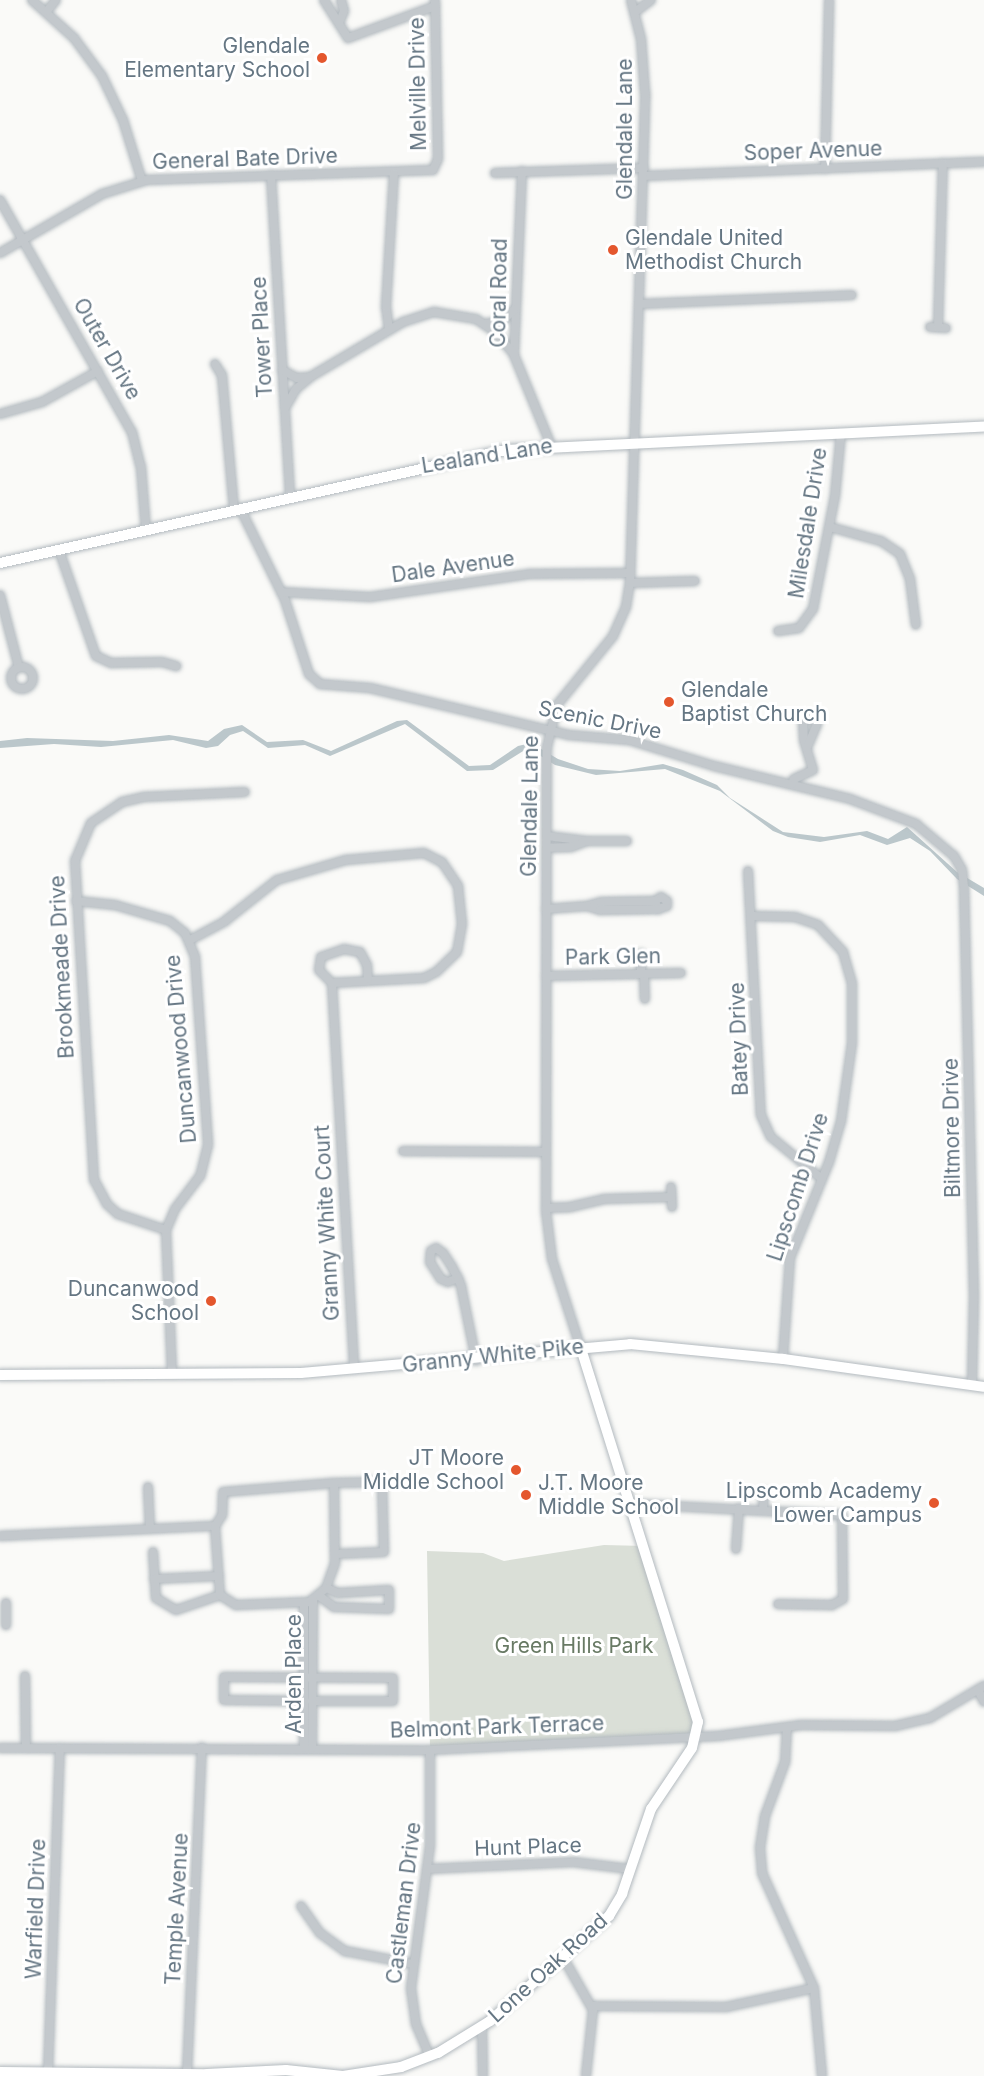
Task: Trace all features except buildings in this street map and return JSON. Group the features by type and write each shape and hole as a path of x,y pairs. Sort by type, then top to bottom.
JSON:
{"street":[{"path":"32,0 47,11 79,44 102,76 123,120 142,181"},
{"path":"47,11 56,0"},
{"path":"324,0 333,20 339,23 345,37 352,38 435,3"},
{"path":"339,23 344,11 341,0"},
{"name":"Glendale Lane","path":"580,1346 552,1259 546,1208 547,747 549,729 563,695 613,636 626,607 630,583 644,172 644,67 631,0"},
{"path":"635,12 651,0"},
{"path":"825,169 829,0"},
{"name":"Melville Drive","path":"435,3 435,168"},
{"name":"Soper Avenue","path":"495,173 825,169 984,162"},
{"path":"938,327 943,163"},
{"name":"General Bate Drive","path":"0,253 102,194 142,181 177,176 427,172 435,168"},
{"name":"Coral Road","path":"522,171 514,310 514,355 551,445"},
{"path":"389,330 386,307 394,173"},
{"name":"Tower Place","path":"271,175 290,496"},
{"name":"Outer Drive","path":"0,200 135,440 146,530"},
{"path":"640,304 852,295"},
{"path":"485,324 502,321 514,310"},
{"path":"284,410 293,393 310,377 389,330 434,312 464,314 485,324 514,355"},
{"path":"215,364 222,375 237,508 281,592"},
{"path":"282,370 297,378 310,377"},
{"path":"0,414 42,402 98,371"},
{"name":"Lealand Lane","path":"0,563 456,458 551,445 984,427"},
{"name":"Milesdale Drive","path":"778,631 799,628 810,615 830,527 841,433"},
{"path":"830,527 881,541 900,554 910,579 916,625"},
{"path":"59,550 96,662 160,662 176,666"},
{"name":"Dale Avenue","path":"281,592 381,596 530,574 630,573"},
{"path":"630,583 695,581"},
{"name":"Scenic Drive","path":"281,592 313,680 324,686 370,688 549,729 636,741 708,765 850,799 910,821 940,843 962,872"},
{"path":"0,595 19,668"},
{"path":"792,784 794,779 813,770 807,748"},
{"name":"Brookmeade Drive","path":"166,1230 118,1214 107,1204 94,1180 74,867 78,849 91,824 106,810 137,798 245,792"},
{"path":"547,836 586,841 627,841"},
{"path":"547,848 571,847 586,841"},
{"path":"190,940 217,927 261,890 285,876 346,861 407,852 424,853 442,862 459,886 462,905 456,952 448,962 424,978 368,979 332,983 319,970 321,957 344,949 360,952 368,965 368,979"},
{"name":"Batey Drive","path":"748,871 753,916 761,1115 771,1137 822,1179"},
{"name":"Biltmore Drive","path":"962,872 974,1296 972,1385"},
{"name":"Duncanwood Drive","path":"76,901 157,916 176,925 190,940 197,974 208,1145 204,1169 175,1209 166,1230 172,1375"},
{"path":"546,909 656,905"},
{"name":"Lipscomb Drive","path":"753,916 788,916 812,922 835,940 850,970 850,1062 840,1125 822,1179 790,1257 783,1359"},
{"path":"641,954 645,999"},
{"name":"Park Glen","path":"546,976 681,973"},
{"name":"Granny White Court","path":"332,983 354,1369"},
{"path":"403,1151 546,1152"},
{"path":"671,1186 672,1207"},
{"path":"546,1208 567,1208 604,1199 671,1197"},
{"path":"458,1278 448,1282 441,1279 430,1262 430,1251 436,1248 442,1253 458,1278 476,1360"},
{"name":"Granny White Pike","path":"0,1375 172,1375 354,1369 476,1360 580,1346 646,1345 783,1359 984,1387"},
{"path":"580,1346 694,1701 697,1737"},
{"path":"220,1595 215,1526 222,1515 222,1495 226,1490 382,1482 384,1552 336,1554"},
{"path":"312,1599 326,1588 336,1554 334,1483"},
{"path":"148,1487 150,1529"},
{"path":"763,1509 764,1492"},
{"path":"632,1504 839,1513 844,1520 843,1599 832,1605 778,1604"},
{"path":"736,1549 740,1508"},
{"path":"0,1536 215,1526"},
{"path":"153,1552 154,1579 158,1600 179,1611 206,1597 220,1595 236,1605 312,1599 332,1607 389,1609 389,1590 341,1593 326,1588"},
{"path":"154,1579 219,1576"},
{"name":"Arden Place","path":"308,1748 308,1678 312,1599"},
{"path":"6,1603 3,1613 6,1625"},
{"path":"25,1677 26,1748"},
{"path":"224,1677 393,1678 393,1701 308,1701 224,1700 224,1677"},
{"path":"981,1688 984,1702"},
{"name":"Belmont Park Terrace","path":"0,1748 202,1747 430,1750 697,1737 787,1727 913,1724 981,1688"},
{"path":"787,1727 785,1762 764,1827 762,1873 814,1988 822,2076"},
{"name":"Lone Oak Road","path":"0,2072 207,2075 286,2070 334,2076 381,2072 430,2057 482,2026 564,1959 612,1911 630,1869 651,1809 697,1737"},
{"name":"Temple Avenue","path":"187,2073 202,1747"},
{"name":"Warfield Drive","path":"48,2072 60,1748"},
{"name":"Castleman Drive","path":"430,1750 432,1816 413,1964 412,2003 430,2057"},
{"name":"Hunt Place","path":"427,1869 573,1862 630,1869"},
{"path":"301,1906 320,1933 345,1951 413,1964"},
{"path":"564,1959 593,2006 586,2076"},
{"path":"593,2006 726,2007 814,1988"},
{"path":"482,2026 483,2076"}],"green space":[{"name":"Green Hills Park","path":"604,1545 645,1546 697,1737 430,1750 427,1551 483,1553 504,1561"}],"shaded area":[{"path":"407,720 469,766 490,765 518,746 531,743 558,759 588,769 620,771 663,764 683,770 717,785 730,798 783,832 824,837 867,831 888,839 907,827 957,872 984,888 984,896 957,879 930,851 910,838 887,845 860,835 820,842 788,837 773,831 720,791 665,769 596,775 555,765 528,748 493,770 467,771 405,724 330,756 305,745 268,748 243,731 230,735 218,746 206,748 173,740 101,747 54,744 0,748 0,741 27,738 113,741 169,735 208,741 224,729 242,725 267,742 303,740 331,751 397,721"}],"place":[{"name":"Glendale Elementary School","path":"322,58"},
{"name":"Glendale United Methodist Church","path":"613,250"},
{"name":"Glendale Baptist Church","path":"669,702"},
{"name":"Duncanwood School","path":"211,1301"},
{"name":"JT Moore Middle School","path":"516,1470"},
{"name":"J.T. Moore Middle School","path":"526,1495"},
{"name":"Lipscomb Academy Lower Campus","path":"934,1503"}]}
